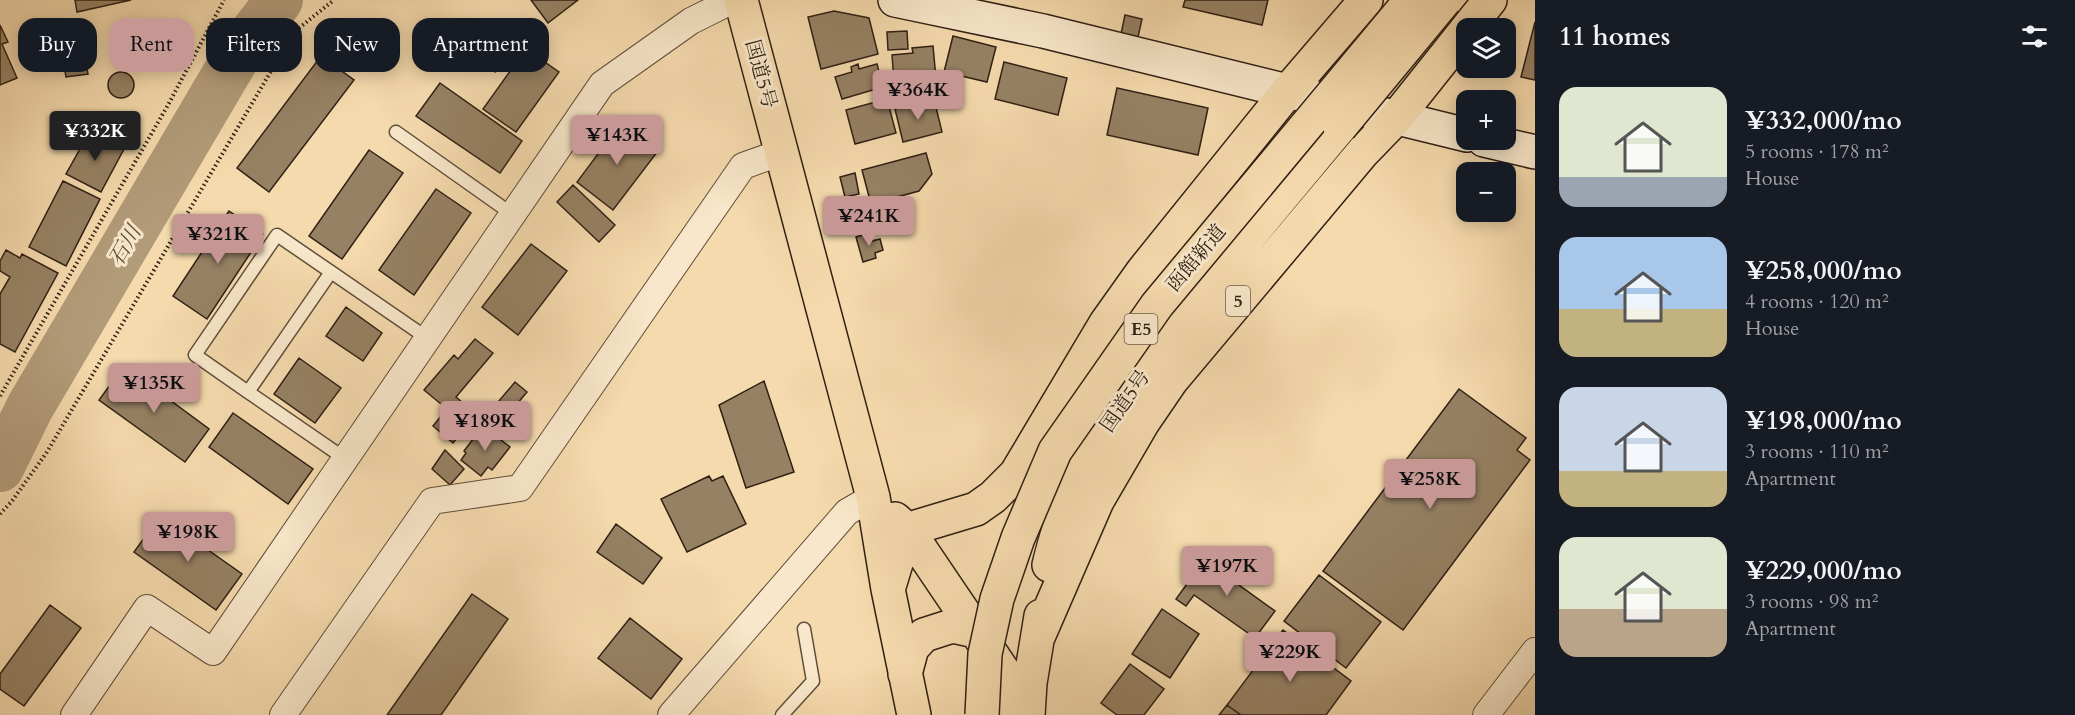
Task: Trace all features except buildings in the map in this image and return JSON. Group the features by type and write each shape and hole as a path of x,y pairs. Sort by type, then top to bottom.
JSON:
{"highway":[{"name":"国道5号","path":"741,0 873,496 888,589 914,715"},
{"path":"888,589 909,532 916,527 976,509 993,497 1016,474 1112,314 1184,219 1366,0"},
{"name":"函館新道","path":"982,715 985,654 997,599 1018,538 1055,451 1157,305 1411,0"},
{"name":"国道5号","path":"1028,715 1030,683 1046,577 1055,540 1079,477 1097,442 1185,318 1245,241 1445,0"},
{"name":"5","path":"1038,637 1097,501 1143,422 1171,381 1363,152 1396,118 1490,0"},
{"path":"873,496 909,532 1005,674 1017,715"},
{"path":"905,674 912,648 924,634 952,626 975,631"}],"street":[{"path":"74,715 147,608 213,652 602,84 691,21 732,0"},
{"path":"895,0 1043,31 1456,132"},
{"path":"1516,148 1535,152"},
{"path":"283,715 432,501 520,488 743,166 782,152"},
{"path":"671,715 847,512 873,496"},
{"path":"1486,715 1535,651"}],"lane":[{"path":"396,132 512,214"},
{"path":"344,458 195,356 277,235 427,338"},
{"path":"248,392 331,272"},
{"path":"782,715 813,681 804,629"}],"path":[{"path":"0,396 152,134 224,0"},
{"path":"0,514 12,501 46,452 294,32 334,0"}],"waterway":[{"name":"石川","path":"0,468 30,407 239,52 279,0"}]}
